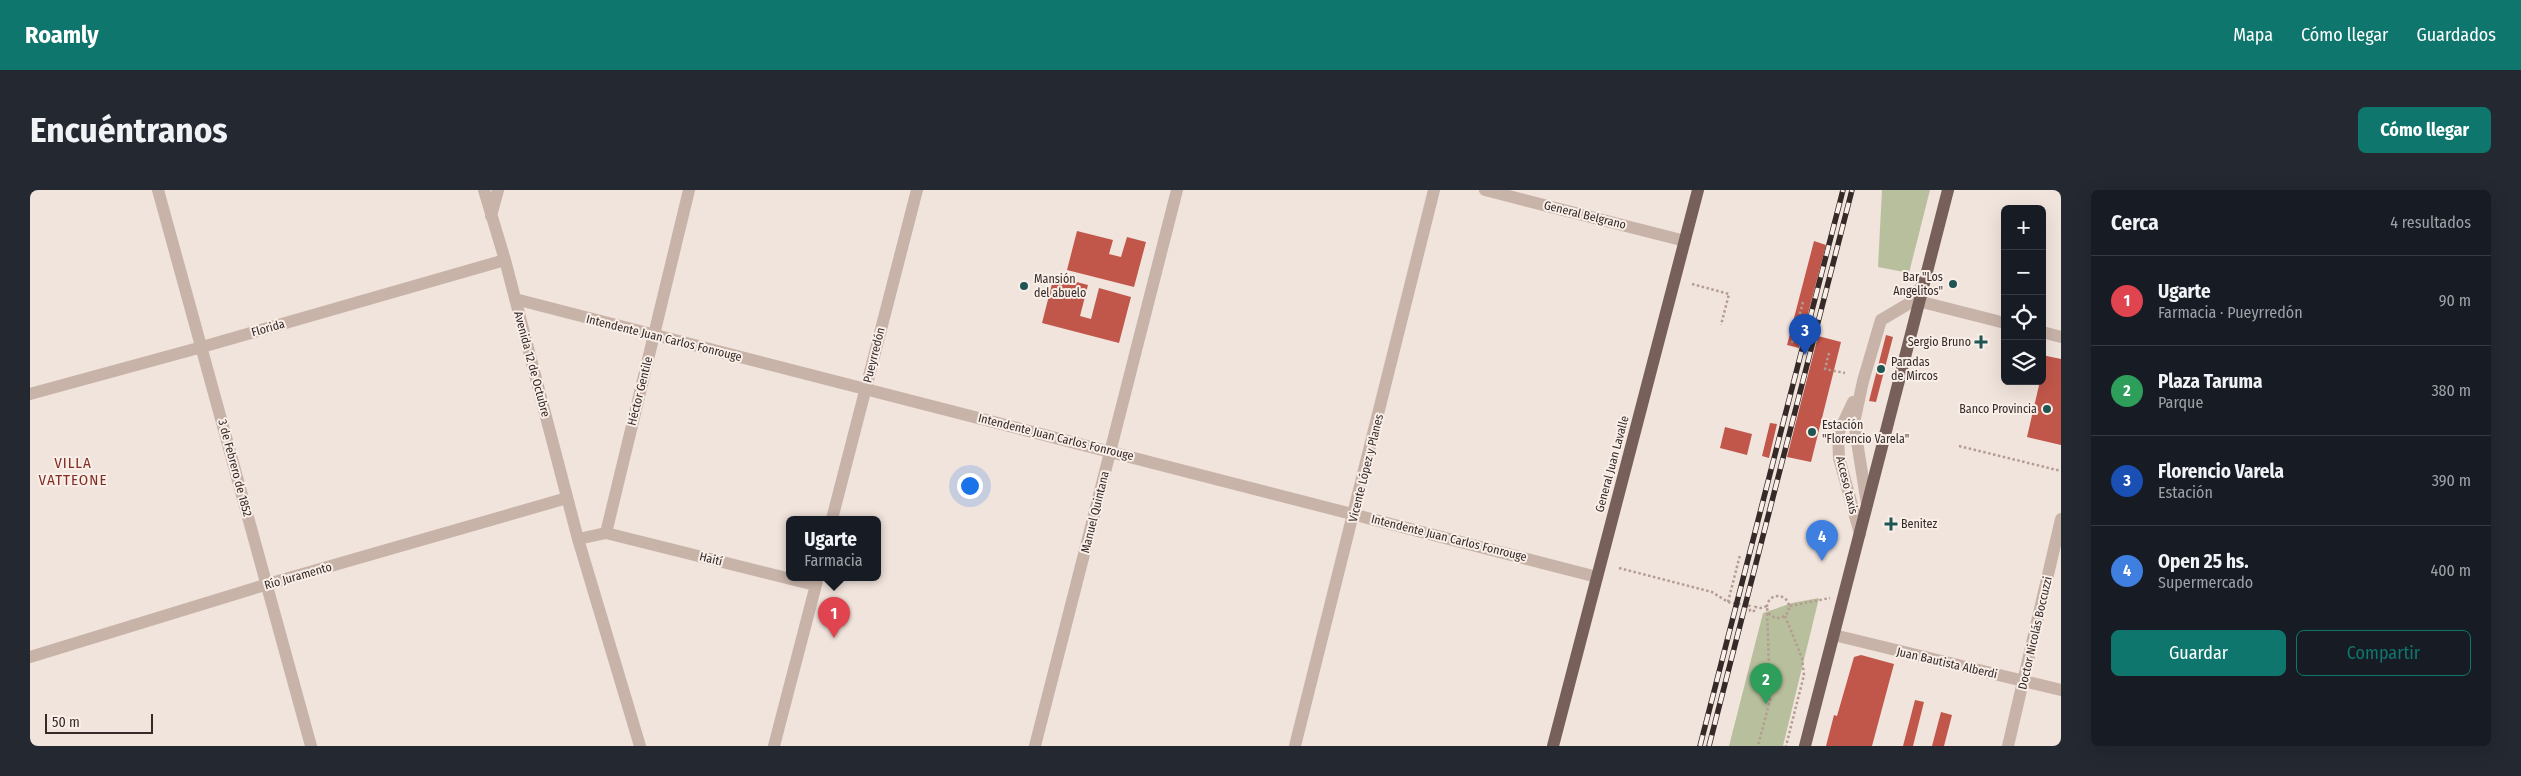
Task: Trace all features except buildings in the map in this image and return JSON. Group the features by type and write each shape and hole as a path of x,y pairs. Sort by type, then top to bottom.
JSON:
{"main road":[{"name":"General Juan Lavalle","path":"1553,746 1698,190"},
{"path":"1805,746 1948,190"}],"street":[{"name":"3 de Febrero de 1852","path":"158,190 268,584 311,746"},
{"name":"Avenida 12 de Octubre","path":"484,190 505,260 578,539 640,746"},
{"path":"491,216 498,190"},
{"name":"Héctor Gentile","path":"606,533 689,190"},
{"name":"Pueyrredón","path":"833,516 917,190"},
{"name":"Manuel Quintana","path":"1035,746 1177,190"},
{"name":"Vicente López y Planes","path":"1295,746 1434,190"},
{"name":"General Belgrano","path":"1485,190 1685,240"},
{"name":"Florida","path":"30,394 505,260"},
{"path":"1867,504 1854,423 1863,381 1882,320 1908,304 1923,284"},
{"name":"Intendente Juan Carlos Fonrouge","path":"515,300 1598,576"},
{"path":"1918,301 2001,322"},
{"path":"2046,333 2061,337"},
{"name":"Acceso taxis","path":"1860,534 1839,458 1838,434 1863,381"},
{"name":"Río Juramento","path":"30,656 268,584 567,498"},
{"name":"Doctor Nicolás Boccuzzi","path":"2008,746 2061,519"},
{"path":"578,539 606,533"},
{"name":"Haití","path":"606,533 786,574"},
{"path":"774,746 817,581"},
{"name":"Juan Bautista Alberdi","path":"1834,635 2061,690"}],"path":[{"path":"1692,284 1729,294 1721,325"},
{"path":"1792,343 1803,302"},
{"path":"1829,353 1825,368 1845,373"},
{"path":"1959,446 2061,471"},
{"path":"1728,602 1740,555"},
{"path":"1619,568 1712,592 1728,602 1750,606 1750,611 1754,612 1755,607 1767,606"},
{"path":"1758,746 1770,700 1767,606 1770,599 1776,595 1784,597 1790,606"},
{"path":"1790,606 1832,598"},
{"path":"1767,606 1769,613 1775,618 1785,616"},
{"path":"1786,746 1804,675 1802,658 1785,616 1790,606"}],"green space":[{"path":"1882,190 1930,190 1909,273 1878,267"},
{"path":"1819,598 1783,746 1729,746 1763,613 1792,603"}],"railway":[{"path":"1700,746 1843,190"},
{"path":"1709,746 1852,190"}],"place":[{"name":"Bar \"Los Angelitos\"","path":"1953,284"},
{"name":"Mansión del abuelo","path":"1024,286"},
{"name":"Sergio Bruno","path":"1981,342"},
{"name":"Florencio Varela","path":"1805,355"},
{"name":"Paradas de Mircos","path":"1881,369"},
{"name":"Banco Provincia","path":"2047,409"},
{"name":"Estación \"Florencio Varela\"","path":"1812,432"},
{"name":"Benitez","path":"1891,524"},
{"name":"Open 25 hs.","path":"1822,561"},
{"name":"Ugarte","path":"834,638"},
{"name":"Plaza Taruma","path":"1766,704"}],"district":[{"name":"VILLA VATTEONE","path":"73,472"}]}
